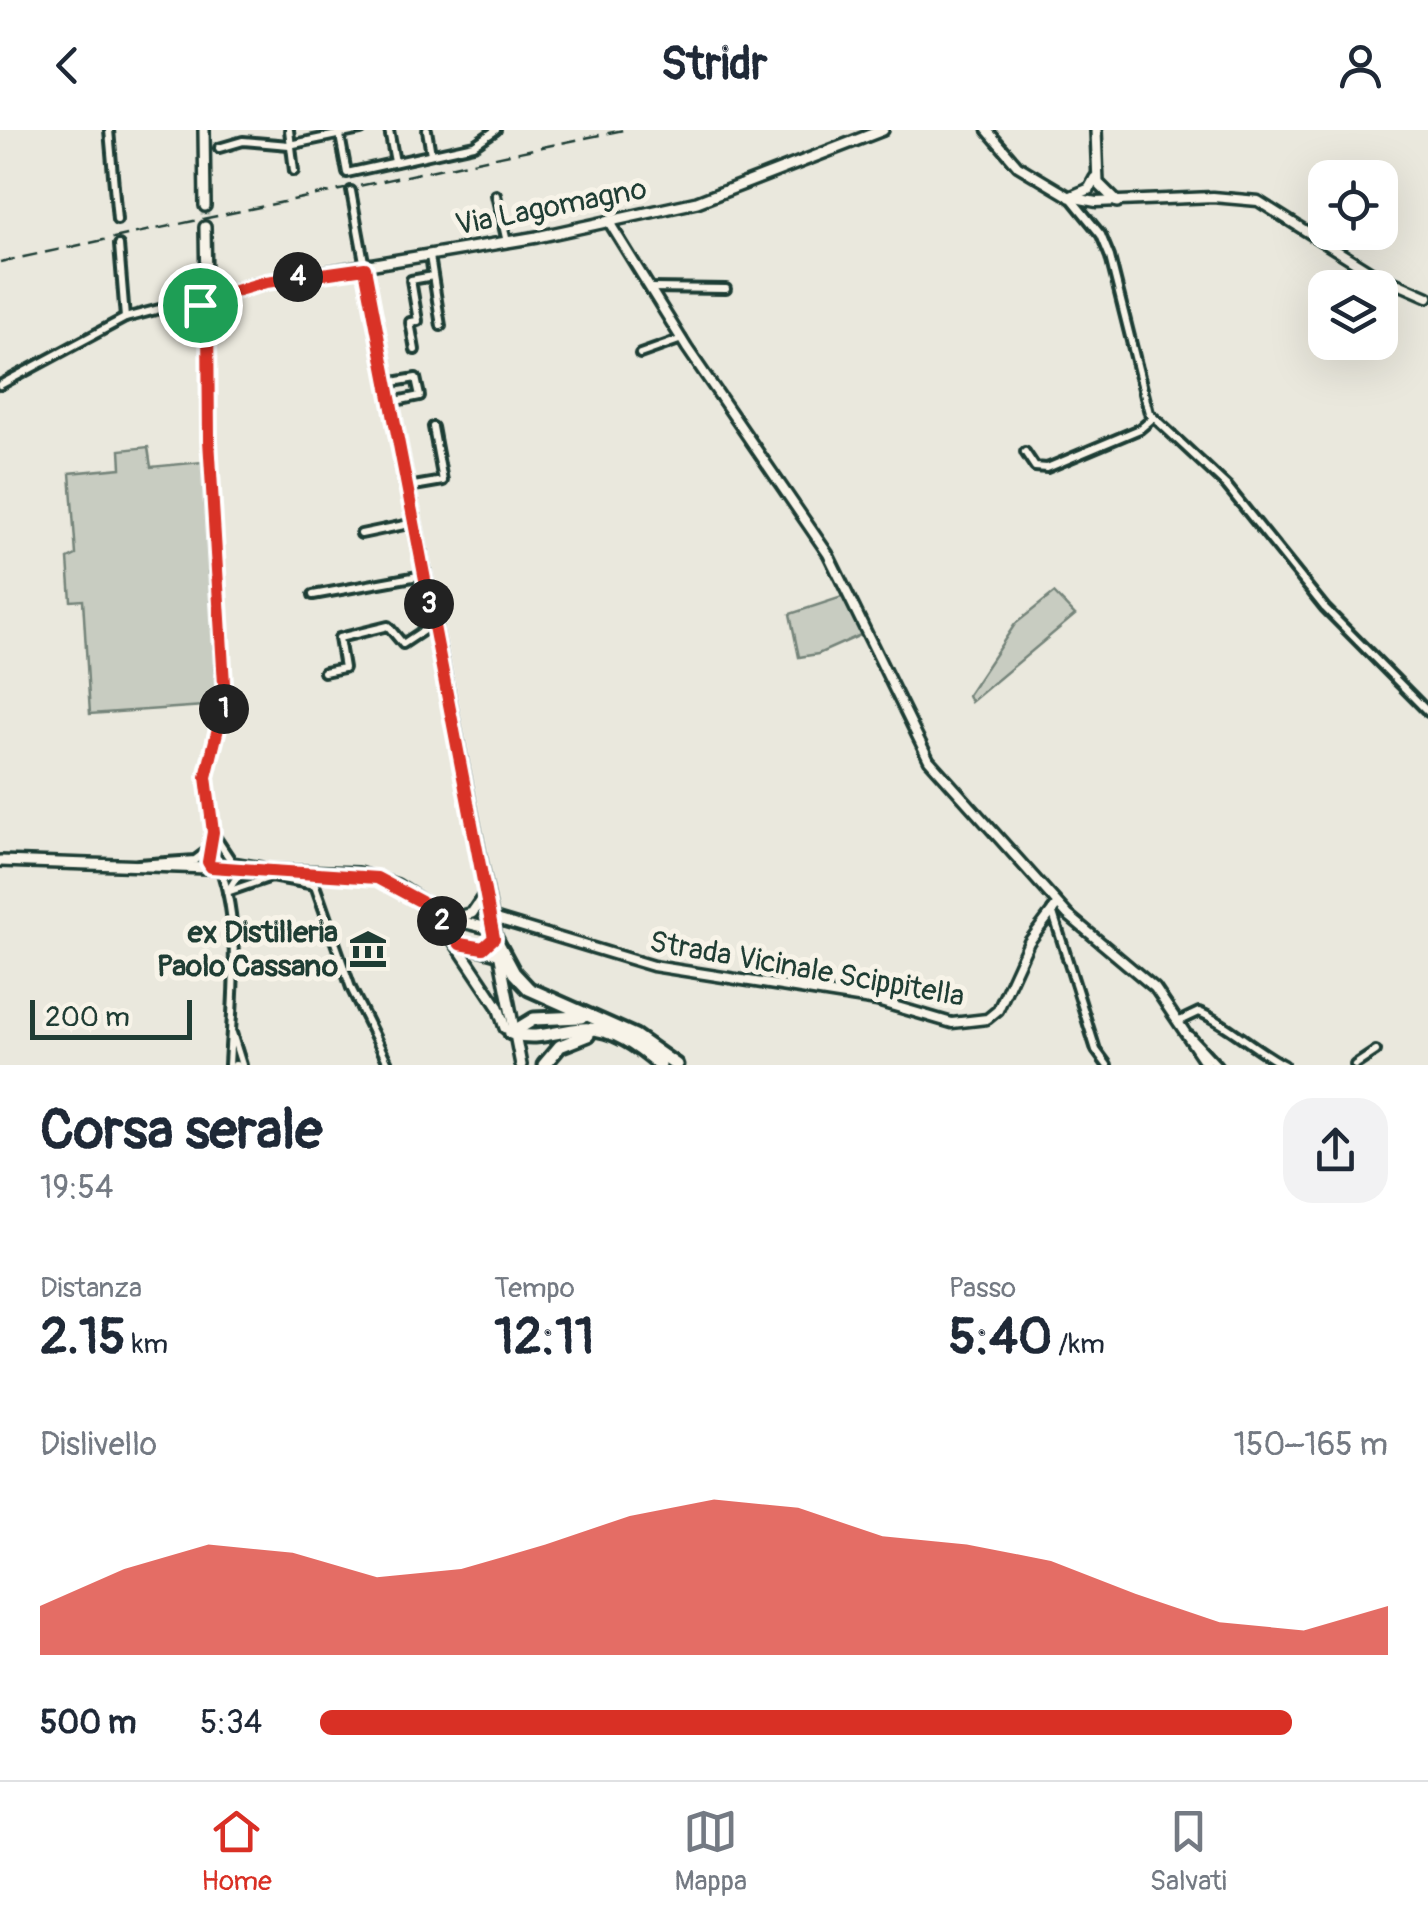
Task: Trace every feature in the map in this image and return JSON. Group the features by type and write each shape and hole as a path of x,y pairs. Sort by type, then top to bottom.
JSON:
{"highway":[{"path":"493,934 514,973 530,989 635,1036 676,1065"},
{"path":"511,1034 534,1019 595,1018"},
{"path":"511,1034 533,1038 585,1029 612,1034 660,1065"},
{"path":"544,1065 560,1046 577,1038 612,1034"}],"main road":[{"path":"204,130 205,206"},
{"name":"Via Lagomagno","path":"218,296 266,282 507,242 720,196 883,130"},
{"path":"1092,202 1099,194 1096,130"},
{"path":"1070,197 1096,180"},
{"path":"1096,180 1117,202"},
{"path":"205,228 206,288 198,300 208,310 217,305 218,296 206,288"},
{"path":"365,268 518,1065"},
{"path":"0,862 216,867 369,876 397,885 450,919 493,934"},
{"path":"450,919 472,913 485,894"},
{"path":"431,907 460,944 498,1007 518,1065"},
{"path":"483,948 493,934"},
{"path":"460,944 497,954"}],"street":[{"path":"110,130 117,220"},
{"path":"289,130 294,170"},
{"path":"220,148 243,141 289,145 361,130"},
{"path":"390,130 396,162"},
{"path":"426,130 431,154"},
{"path":"987,130 1018,166 1070,197 1092,202 1212,197 1258,201 1371,272 1428,298"},
{"path":"339,133 347,173 474,145 496,131"},
{"path":"351,190 365,268"},
{"path":"496,195 507,242"},
{"path":"1070,197 1096,228 1110,257 1142,398 1154,418 1227,486 1326,608 1428,712"},
{"path":"609,222 682,340 828,554 929,760 1054,907 1150,982 1207,1065"},
{"path":"119,245 125,318"},
{"path":"430,256 441,326"},
{"path":"416,350 410,322 418,320 411,280 433,276"},
{"path":"650,288 726,289"},
{"path":"0,385 125,318 198,300"},
{"path":"208,310 210,464 225,700 206,777 216,867 227,892 235,1065"},
{"path":"640,354 682,340"},
{"path":"387,383 416,378 420,396 391,402"},
{"path":"1025,452 1034,467 1047,468 1140,429 1154,418"},
{"path":"407,488 443,481 433,427"},
{"path":"361,534 414,523"},
{"path":"313,595 424,575"},
{"path":"324,672 344,668 339,638 388,626 403,644 433,624"},
{"path":"134,865 195,860 214,844"},
{"path":"214,844 232,862 266,870"},
{"path":"227,892 238,876 266,870"},
{"path":"227,892 271,877 315,885 348,983 389,1065"},
{"path":"1054,907 1096,1050 1107,1065"},
{"name":"Strada Vicinale Scippitella","path":"489,914 653,966 877,1002 952,1023 982,1020 998,1010 1029,942 1054,907"},
{"path":"1178,1022 1198,1012 1209,1016 1243,1043 1284,1065"},
{"path":"231,1028 235,1065"},
{"path":"1185,1032 1217,1065"},
{"path":"1356,1065 1376,1052"}],"shaded area":[{"path":"148,447 151,467 202,462 218,705 90,714 83,600 71,601 68,559 76,555 70,473 121,468 120,450"},
{"path":"1054,593 1075,615 971,702 968,695 1015,624"},
{"path":"848,595 865,633 818,654 799,657 790,614"}],"tunnel":[{"path":"205,206 205,227"}],"railway":[{"path":"0,262 623,130"}],"place":[{"name":"ex Distilleria Paolo Cassano","path":"368,949"}],"route":[{"path":"365,268 494,938 486,947 460,944 431,907 397,885 377,878 345,872 209,865 213,832 206,777 225,700 209,440 208,310 200,305 198,296 206,288 215,290 218,296 266,282 365,268"}]}
